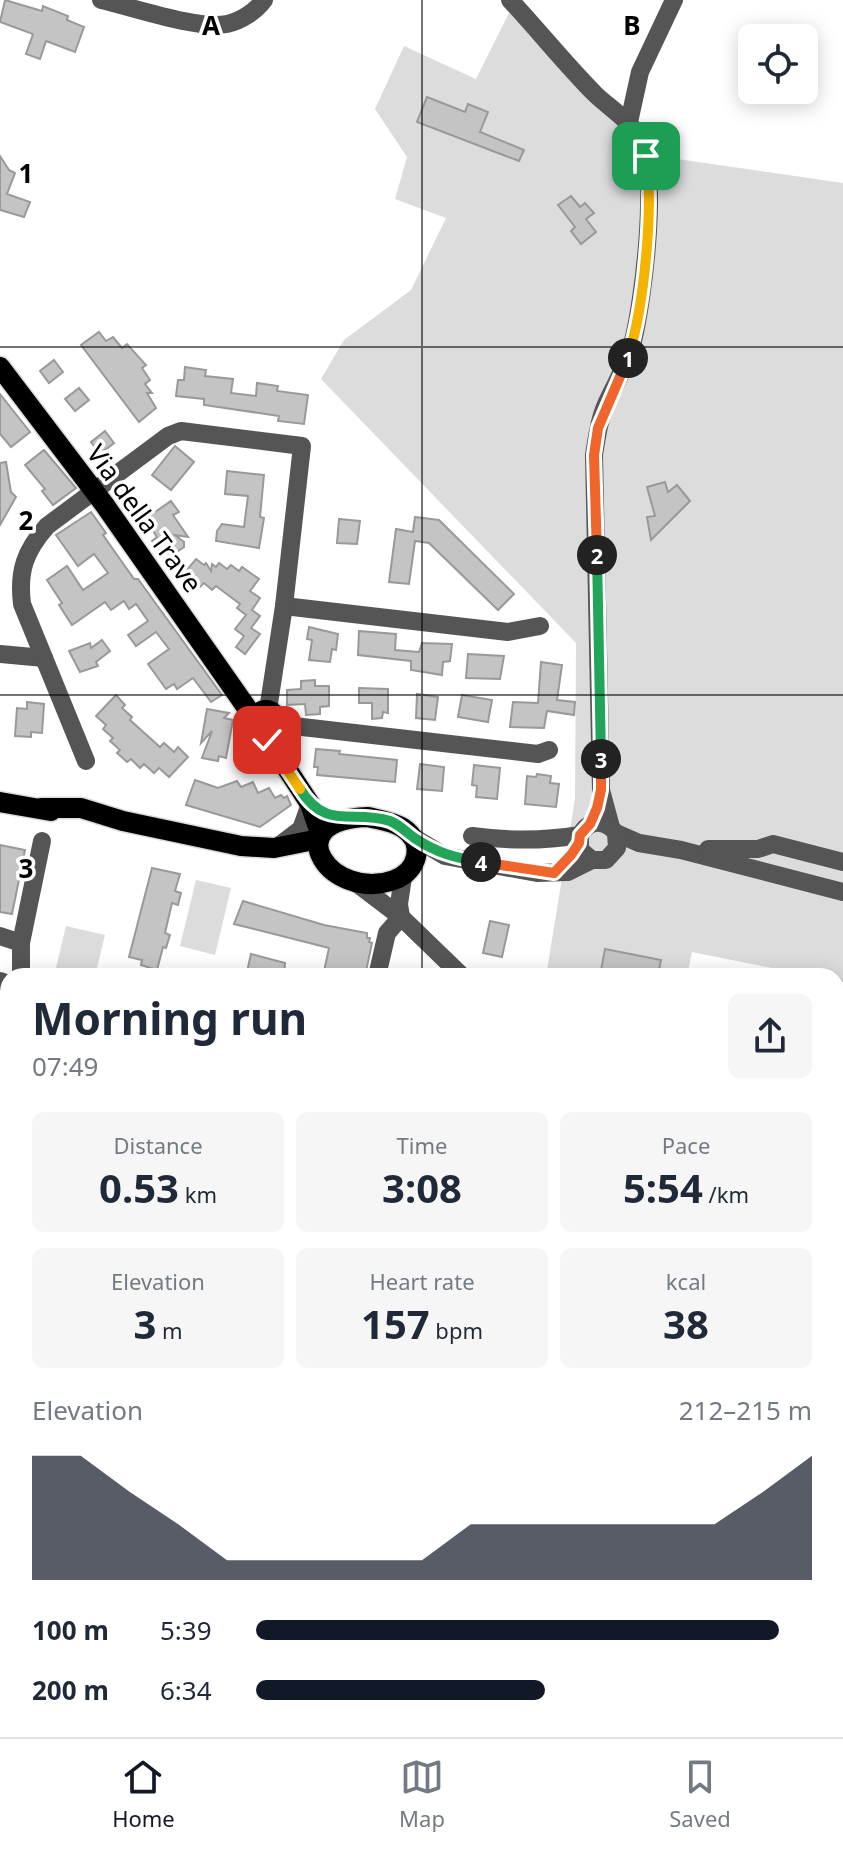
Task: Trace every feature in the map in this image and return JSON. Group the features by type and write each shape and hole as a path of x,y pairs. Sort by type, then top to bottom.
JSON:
{"main road":[{"name":"Via della Trave","path":"0,367 94,491 244,701 266,720"},
{"path":"266,720 279,755 310,804 320,836 319,850 334,873 355,882 374,884 407,873 416,860 417,848 413,837 391,822 368,817 347,818 321,811 310,804"},
{"path":"0,802 41,808 81,808 123,821 241,846 274,848 326,864"},
{"path":"274,848 320,836 326,828 347,818"}],"street":[{"path":"101,0 199,24 227,24 246,16 264,0"},
{"path":"510,0 597,96 629,122 641,139 649,178 640,306 633,342 598,428 594,455 601,790 618,841 613,855"},
{"path":"629,122 640,72 674,0"},
{"path":"86,761 22,604 20,584 24,558 47,526 168,436 181,431 302,446 284,606 266,720 538,754 549,750"},
{"path":"284,606 508,632 540,626"},
{"path":"0,654 44,658"},
{"path":"601,790 583,834 580,850 592,860 599,861 639,843"},
{"path":"274,848 301,829 310,804"},
{"path":"472,836 553,839 583,834 605,823 639,843 681,850 843,892"},
{"path":"554,873 583,834"},
{"path":"413,837 445,856 554,873 568,872 592,860"},
{"path":"21,968 21,943 42,841"},
{"path":"681,850 758,849 773,844 843,862"},
{"path":"379,968 387,933 401,917 399,904 407,873 445,856"},
{"path":"355,882 401,917 454,968"},
{"path":"0,936 21,943"}],"shaded area":[{"path":"511,9 593,100 638,120 677,159 843,183 843,968 772,968 692,952 689,968 547,968 575,799 576,643 321,379 344,340 411,290 446,218 395,199 407,157 375,109 404,46 476,79"},
{"path":"196,880 231,888 215,955 180,946"},
{"path":"66,926 105,935 97,968 56,968"}],"building":[{"path":"5,0 42,11 43,6 68,16 67,20 84,27 75,52 46,41 40,59 26,54 33,34 0,22"},
{"path":"427,97 465,112 468,104 488,112 480,132 524,150 519,161 417,122"},
{"path":"0,156 9,170 15,173 7,194 30,202 24,217 0,210"},
{"path":"571,196 580,207 585,203 594,213 586,219 596,232 581,244 571,231 575,227 558,205"},
{"path":"99,332 106,341 113,337 122,348 127,344 146,365 142,368 150,380 145,384 152,393 147,393 156,408 139,422 81,345"},
{"path":"54,360 63,372 49,383 40,371"},
{"path":"185,367 206,370 205,376 233,379 231,393 256,396 257,383 278,386 277,391 308,395 304,424 278,421 279,416 204,405 204,399 176,396 178,380 184,380"},
{"path":"79,388 89,400 75,411 65,399"},
{"path":"0,394 30,432 11,447 0,434"},
{"path":"105,431 114,443 100,454 91,442"},
{"path":"175,446 194,462 171,490 152,475"},
{"path":"44,450 76,488 53,505 42,491 45,489 25,465"},
{"path":"6,462 11,492 16,497 0,525 0,463"},
{"path":"227,471 264,475 260,517 264,518 259,548 216,541 222,524 244,527 248,496 225,494"},
{"path":"665,482 668,492 677,485 690,501 651,540 647,517 655,516 647,487"},
{"path":"171,501 179,512 173,515 188,537 175,535 184,542 184,547 165,560 152,541 157,537 145,519"},
{"path":"91,512 134,579 138,579 222,695 211,702 193,678 177,689 174,684 166,689 148,664 169,649 156,632 136,646 128,635 148,621 136,604 129,609 124,601 111,610 105,602 72,625 47,580 67,566 83,590 108,573 94,554 78,566 56,535"},
{"path":"415,517 439,520 514,594 498,610 429,543 415,541 409,584 389,582 396,529 413,532"},
{"path":"339,519 360,521 357,544 337,543"},
{"path":"196,559 204,565 206,563 211,571 212,564 216,567 219,563 227,569 231,565 239,571 242,567 259,579 250,591 260,598 252,610 260,616 251,628 260,634 245,654 236,647 244,636 235,629 246,615 237,608 240,604 216,586 212,590 204,583 200,587 193,581 190,585 180,578"},
{"path":"309,627 338,634 336,650 332,649 330,662 309,660 312,640 307,639"},
{"path":"359,631 396,634 395,650 419,652 422,643 452,644 450,661 443,662 442,675 411,670 411,661 358,655"},
{"path":"102,640 110,651 96,662 98,666 80,672 69,651 90,643 91,648"},
{"path":"468,654 504,656 500,679 466,678"},
{"path":"541,662 562,665 557,700 575,702 574,715 547,711 544,728 510,727 513,702 538,703"},
{"path":"315,680 315,686 329,686 329,706 320,707 320,714 306,715 305,704 287,705 287,690 301,689 301,681"},
{"path":"359,688 388,689 388,713 383,712 382,718 372,719 372,703 359,703"},
{"path":"417,694 438,697 435,720 416,718"},
{"path":"116,695 125,705 122,708 132,717 130,720 160,747 164,743 174,752 178,747 188,757 169,777 159,768 154,773 144,764 140,768 131,759 127,762 117,753 120,750 110,741 113,738 103,729 106,725 96,716"},
{"path":"462,695 492,700 488,722 458,717"},
{"path":"27,702 44,704 42,733 31,732 31,737 15,736 17,708 27,709"},
{"path":"207,709 229,713 224,718 233,720 226,758 219,756 218,761 202,758 212,731 201,743"},
{"path":"316,749 397,760 395,782 317,775 318,767 314,767"},
{"path":"420,764 444,767 442,791 417,789"},
{"path":"474,765 500,768 497,799 476,797 477,786 472,785"},
{"path":"537,774 551,776 550,783 559,784 556,807 525,804 527,776 536,777"},
{"path":"195,780 218,788 237,781 241,787 253,782 258,793 269,788 275,798 287,796 291,805 260,827 186,805"},
{"path":"0,845 25,850 12,914 0,912"},
{"path":"152,868 180,874 175,891 181,893 178,905 172,903 165,933 170,935 158,968 141,965 142,960 129,957"},
{"path":"243,901 324,925 367,933 372,943 367,968 325,968 329,948 234,924"},
{"path":"490,921 509,925 502,957 483,953"},
{"path":"605,949 661,960 660,968 601,968"},
{"path":"251,954 285,963 285,968 248,968"}],"route":[{"path":"267,740 310,804 332,815 391,822 445,856 537,873 554,873 579,843 580,835 590,824 597,808 601,790 594,455 598,428 624,370 640,306 647,231 649,178 646,156"}]}
